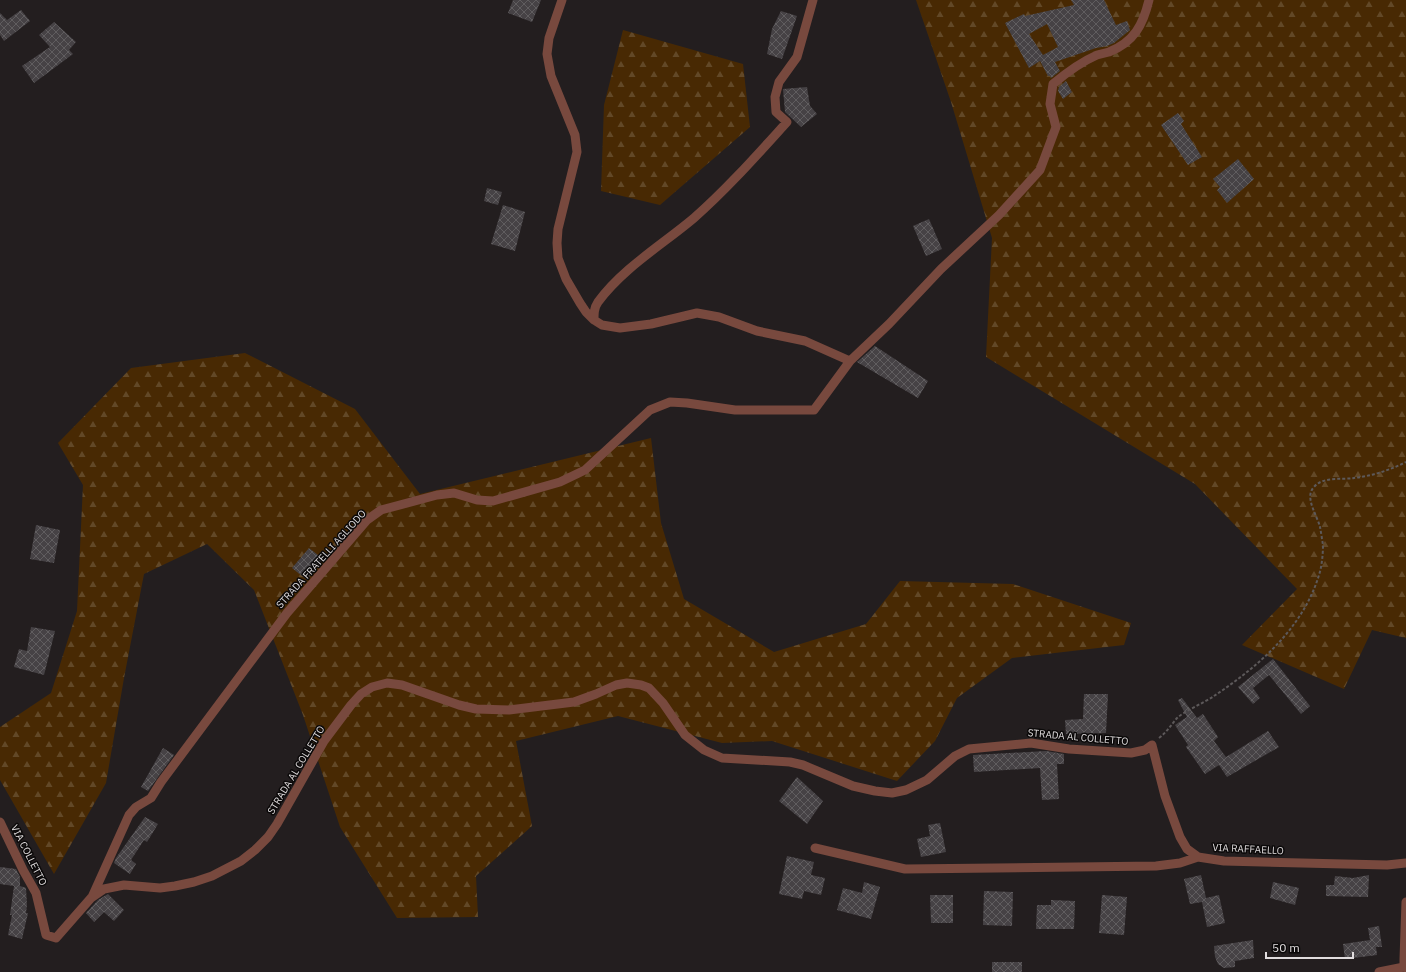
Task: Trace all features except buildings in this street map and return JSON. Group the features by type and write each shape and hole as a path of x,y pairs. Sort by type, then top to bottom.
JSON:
{"street":[{"path":"562,0 549,38 547,54 551,76 575,135 577,152 558,229 557,243 558,258 566,279 580,304 594,320 602,325 620,328 651,324 697,313 719,317 757,331 805,341 850,361 889,324 941,269 999,215 1040,170 1056,127 1050,104 1053,84 1066,72 1097,55 1110,52 1127,41 1138,30 1146,12 1149,0"},
{"path":"594,320 594,311 597,303 621,277 694,218 741,172 787,122 776,112 775,97 778,82 797,57 812,0"},
{"name":"STRADA FRATELLI AGLIODO","path":"91,898 129,815 136,807 151,798 165,775 287,613 368,520 381,510 437,495 454,493 477,500 493,501 560,482 585,470 650,410 670,402 735,410 814,410 850,361"},
{"name":"STRADA AL COLLETTO","path":"43,921 46,935 56,938 91,898 104,889 113,886 140,885 160,888 194,882 212,876 241,861 256,850 268,837 277,824 324,741 351,705 361,694 372,687 387,683 402,685 459,705 476,709 509,710 574,702 621,684 627,683 641,685 649,688 663,703 685,735 704,750 722,758 790,762 804,765 853,786 875,792 892,793 906,790 927,780 955,756 969,749 1031,743 1068,749 1131,753 1149,748"},
{"name":"VIA RAFFAELLO","path":"1149,748 1180,837 1187,850 1198,857 1224,861 1386,865 1406,864"},
{"name":"VIA COLLETTO","path":"0,822 36,893 43,921"},
{"path":"815,848 904,869 1156,866 1180,863 1198,857"},
{"path":"1379,972 1405,968 1406,902"}],"path":[{"path":"1149,748 1178,718 1214,696 1247,672 1283,639 1298,619 1313,594 1320,573 1323,545 1320,527 1311,503 1310,491 1314,485 1323,481 1354,478 1393,468 1406,462"}],"green space":[{"path":"916,0 1406,0 1406,638 1372,630 1344,689 1242,645 1297,589 1195,484 986,357 992,238 951,102"},
{"path":"623,30 743,64 750,127 660,205 601,191 604,105"},
{"path":"245,353 355,409 420,494 651,438 661,523 684,599 774,652 866,624 900,581 1013,584 1131,623 1124,645 1012,658 957,698 935,741 897,781 772,741 722,743 618,716 516,741 532,826 476,876 478,917 397,918 340,827 303,715 254,590 207,544 144,574 106,783 54,874 0,780 0,727 51,693 77,611 83,485 58,443 131,368"}]}
